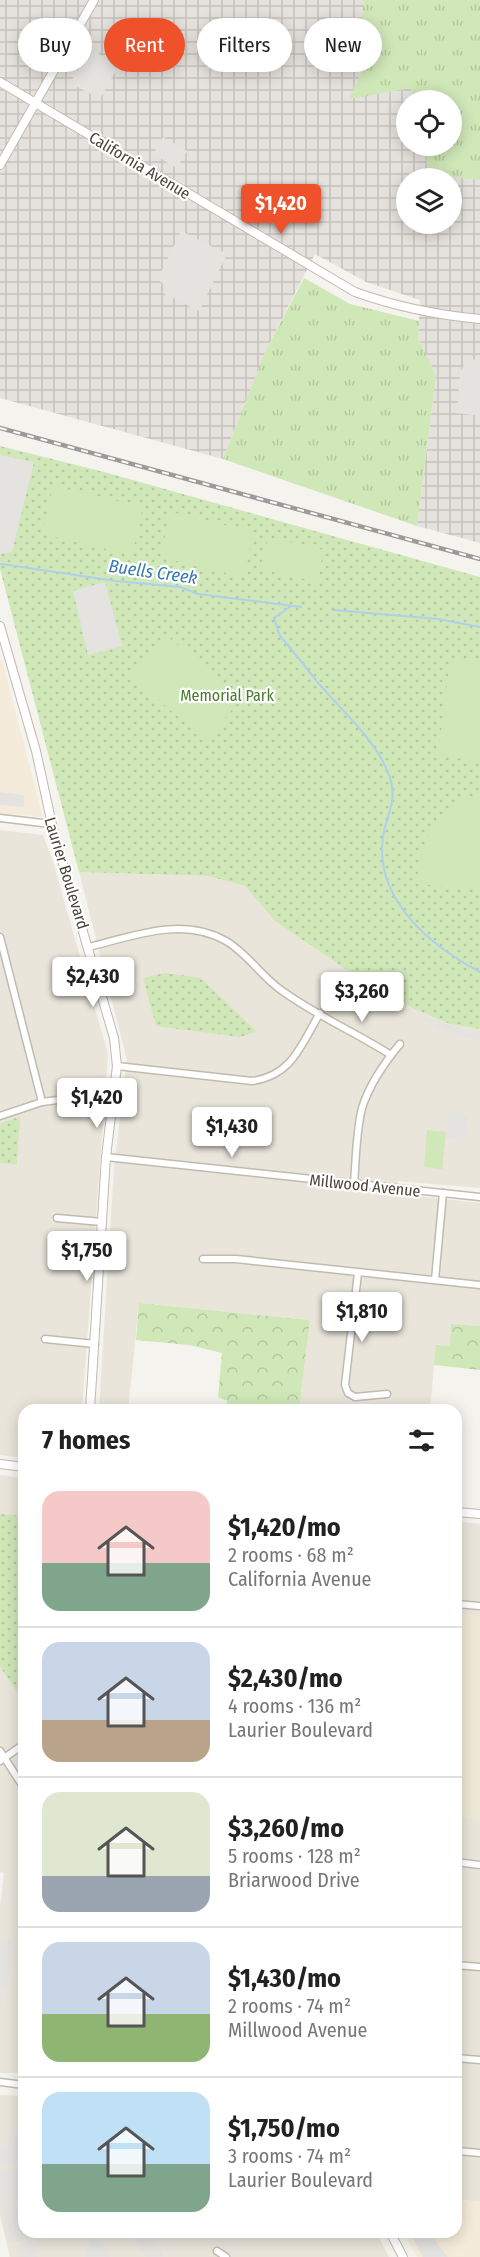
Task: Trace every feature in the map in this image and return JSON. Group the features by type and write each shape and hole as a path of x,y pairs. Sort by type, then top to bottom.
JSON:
{"street":[{"path":"0,165 94,0"},
{"name":"California Avenue","path":"0,82 355,292 389,305 434,315 480,319"},
{"name":"Laurier Boulevard","path":"0,626 36,751 51,824 114,1038 117,1066 106,1157 90,1404"},
{"path":"0,818 51,824"},
{"path":"89,947 150,930 199,931 227,942 280,990 391,1055"},
{"path":"0,937 42,1102"},
{"path":"117,1066 252,1081 265,1080 278,1074 291,1062 320,1013"},
{"path":"354,1183 362,1109 367,1095 400,1044"},
{"path":"0,1116 42,1102 73,1098 112,1104"},
{"name":"Millwood Avenue","path":"106,1157 480,1197"},
{"path":"435,1280 444,1194"},
{"path":"57,1218 102,1221"},
{"path":"203,1259 236,1259 480,1284"},
{"path":"358,1273 345,1385 348,1393 355,1397 387,1394"},
{"path":"45,1339 95,1344"},
{"path":"0,1464 18,1466"},
{"path":"462,1512 480,1514"},
{"path":"462,1604 480,1606"},
{"path":"2,1759 18,1748"},
{"path":"0,1751 2,1759 18,1780"},
{"path":"462,1863 480,1865"},
{"path":"462,1966 480,1967"},
{"path":"462,2058 480,2060"},
{"path":"0,2082 18,2084"},
{"path":"462,2151 480,2153"},
{"path":"393,2238 403,2257"},
{"path":"217,2251 226,2257"}],"shaded area":[{"path":"0,0 480,0 480,543 417,526 436,376 418,337 420,300 366,282 315,254 266,350 223,459 0,398"},
{"path":"92,50 104,57 104,72 115,72 100,99 70,83 76,72 92,72"},
{"path":"163,137 187,151 177,168 153,154"},
{"path":"181,231 227,254 199,311 163,293 166,285 157,280"},
{"path":"468,359 480,360 480,416 457,413 460,372"},
{"path":"0,455 34,462 12,552 0,554"},
{"path":"105,582 122,646 88,655 73,591"},
{"path":"0,659 2,660 43,817 0,813"},
{"path":"0,792 24,795 24,807 0,805"},
{"path":"0,830 43,835 53,862 108,1054 82,1404 18,1404 18,1457 0,1455"},
{"path":"79,872 208,876 245,886 275,921 344,968 414,1009 450,1024 480,1029 480,1188 398,1181 398,1194 480,1203 480,1326 452,1324 450,1346 436,1345 431,1404 300,1404 310,1320 139,1303 129,1404 99,1404 114,1167 127,1060"},
{"path":"425,1016 466,1031 480,1033 480,1040 453,1034 423,1021"},
{"path":"449,1109 462,1110 462,1114 468,1115 465,1140 446,1138"},
{"path":"0,1475 18,1477 18,1516 0,1514"},
{"path":"462,1522 480,1524 480,2202 462,2200"},
{"path":"462,1614 480,1616 480,1820 462,1818"},
{"path":"0,1667 18,1693 18,2073 0,2073 0,1906 4,1873 0,1872"},
{"path":"0,1939 13,1941 7,1986 2,1990 0,2012"},
{"path":"0,2095 18,2096 18,2238 379,2238 389,2257 10,2257 0,2216"},
{"path":"18,2136 18,2162 0,2166 0,2148 11,2146 9,2138"},
{"path":"18,2167 18,2201 0,2205 0,2170"},
{"path":"462,2200 480,2202 480,2257 417,2257 407,2238 462,2238"},
{"path":"15,2203 18,2215 18,2238 24,2240 7,2244 0,2206"},
{"path":"91,2238 95,2238 104,2245 111,2257 85,2257"},
{"path":"153,2238 164,2257 146,2257 135,2239"},
{"path":"412,2238 435,2238 448,2257 423,2257"},
{"path":"30,2239 38,2257 20,2257 15,2246"}],"green space":[{"path":"364,0 480,0 480,180 462,178 462,168 428,168 425,156 462,156 462,90 412,90 411,88 349,99 362,72 382,72 382,18 362,18"},
{"path":"304,278 350,304 419,321 418,337 436,376 417,526 223,459 266,350"},
{"name":"Memorial Park","path":"0,446 104,472 480,577 480,1029 450,1024 414,1009 344,968 275,921 245,886 208,876 79,872 0,569"},
{"path":"53,486 143,507 132,555 42,534"},
{"path":"171,512 254,532 243,577 160,557"},
{"path":"268,537 324,550 316,582 260,568"},
{"path":"165,634 241,699 206,741 130,675"},
{"path":"450,659 480,662 480,761 438,756"},
{"path":"480,795 480,889 416,884 427,840 437,821 454,806"},
{"path":"165,973 201,978 257,1032 240,1037 156,1026 143,978"},
{"path":"20,1117 17,1165 0,1163 0,1123"},
{"path":"427,1130 446,1132 442,1169 424,1167"},
{"path":"139,1303 310,1320 300,1404 227,1404 227,1401 218,1397 222,1353 189,1345 136,1340"},
{"path":"451,1324 480,1326 480,1370 434,1365 436,1345 450,1346"},
{"path":"0,1514 18,1516 18,1693 0,1667"}],"waterway":[{"name":"Buells Creek","path":"1,564 116,581 180,587 198,594 301,607"},
{"path":"291,606 274,618 280,636 320,685 359,727 376,750 389,775 393,792 383,837 383,860 387,881 397,901 425,934 443,949 480,972"},
{"name":"Buells Creek","path":"334,610 438,619 480,627"}],"railway":[{"path":"0,428 480,559"}]}
